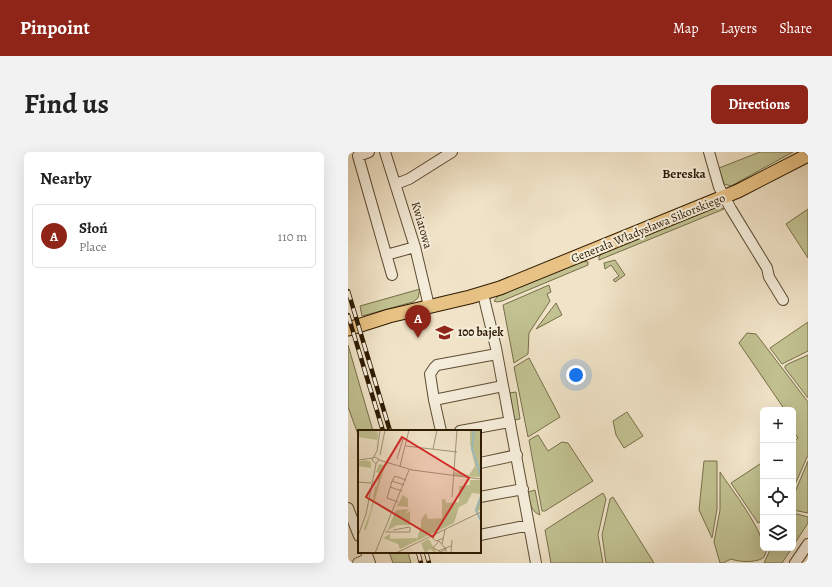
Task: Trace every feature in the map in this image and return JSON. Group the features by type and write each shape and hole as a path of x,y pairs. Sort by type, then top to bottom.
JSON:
{"main road":[{"name":"Generała Władysława Sikorskiego","path":"348,329 389,316 483,294 527,278 745,188 808,154"}],"street":[{"path":"369,152 358,156 392,275"},
{"name":"Kwiatowa","path":"385,152 415,247 429,306"},
{"path":"396,184 409,179 452,152"},
{"path":"709,152 724,197 767,268 769,277 783,300"},
{"path":"386,255 415,247"},
{"path":"483,294 497,354 536,563"},
{"path":"441,430 430,374 434,368 437,365 497,354"},
{"path":"434,400 503,386"},
{"path":"466,430 510,422"},
{"path":"481,463 516,455"},
{"path":"481,497 523,489"},
{"path":"348,508 358,533"},
{"path":"481,535 529,526"},
{"path":"795,563 808,544"},
{"path":"358,563 368,558"}],"green space":[{"path":"760,152 793,152 731,186 724,184 719,168"},
{"path":"717,206 724,209 599,260 602,253"},
{"path":"808,209 808,258 786,224"},
{"path":"615,260 625,275 615,282 613,280 619,276 611,265 605,269 604,263"},
{"path":"582,261 588,262 588,265 502,301 494,301 498,296"},
{"path":"549,285 551,292 547,294 550,301 529,333 528,354 514,363 503,305"},
{"path":"420,289 418,298 413,302 362,316 360,306"},
{"path":"556,303 562,315 536,329"},
{"path":"808,322 808,351 782,364 770,348"},
{"path":"747,333 756,334 808,402 808,455 796,482 796,440 798,438 796,435 796,407 783,407 739,343"},
{"path":"348,345 373,430 358,430 358,434 348,407"},
{"path":"808,355 808,398 785,366"},
{"path":"529,358 560,417 528,437 514,367"},
{"path":"516,392 520,419 514,420 509,393"},
{"path":"627,412 643,436 624,448 616,435 613,421"},
{"path":"538,435 548,451 562,442 568,443 593,481 545,511 542,511 529,440"},
{"path":"704,461 717,461 717,509 712,538 699,510"},
{"path":"808,461 808,513 796,511 796,490"},
{"path":"760,464 760,522 758,523 731,483"},
{"path":"720,472 758,530 760,535 760,551 766,551 763,558 756,561 747,562 731,559 720,563 714,542 720,510"},
{"path":"535,490 540,515 532,509 529,499 528,492"},
{"path":"603,493 606,499 598,535 603,563 551,563 545,530"},
{"path":"613,497 654,563 606,563 602,535 610,499"},
{"path":"796,514 808,517 808,523 796,541"},
{"path":"770,551 790,551 782,563 764,563"},
{"path":"389,553 408,553 411,563 393,563"}],"railway":[{"path":"348,291 390,430"},
{"path":"348,315 383,430"},
{"path":"418,553 421,563"},
{"path":"426,553 429,563"}],"place":[{"name":"100 bajek","path":"445,332"},
{"name":"Słoń","path":"418,338"}],"district":[{"name":"Bereska","path":"684,173"}]}
